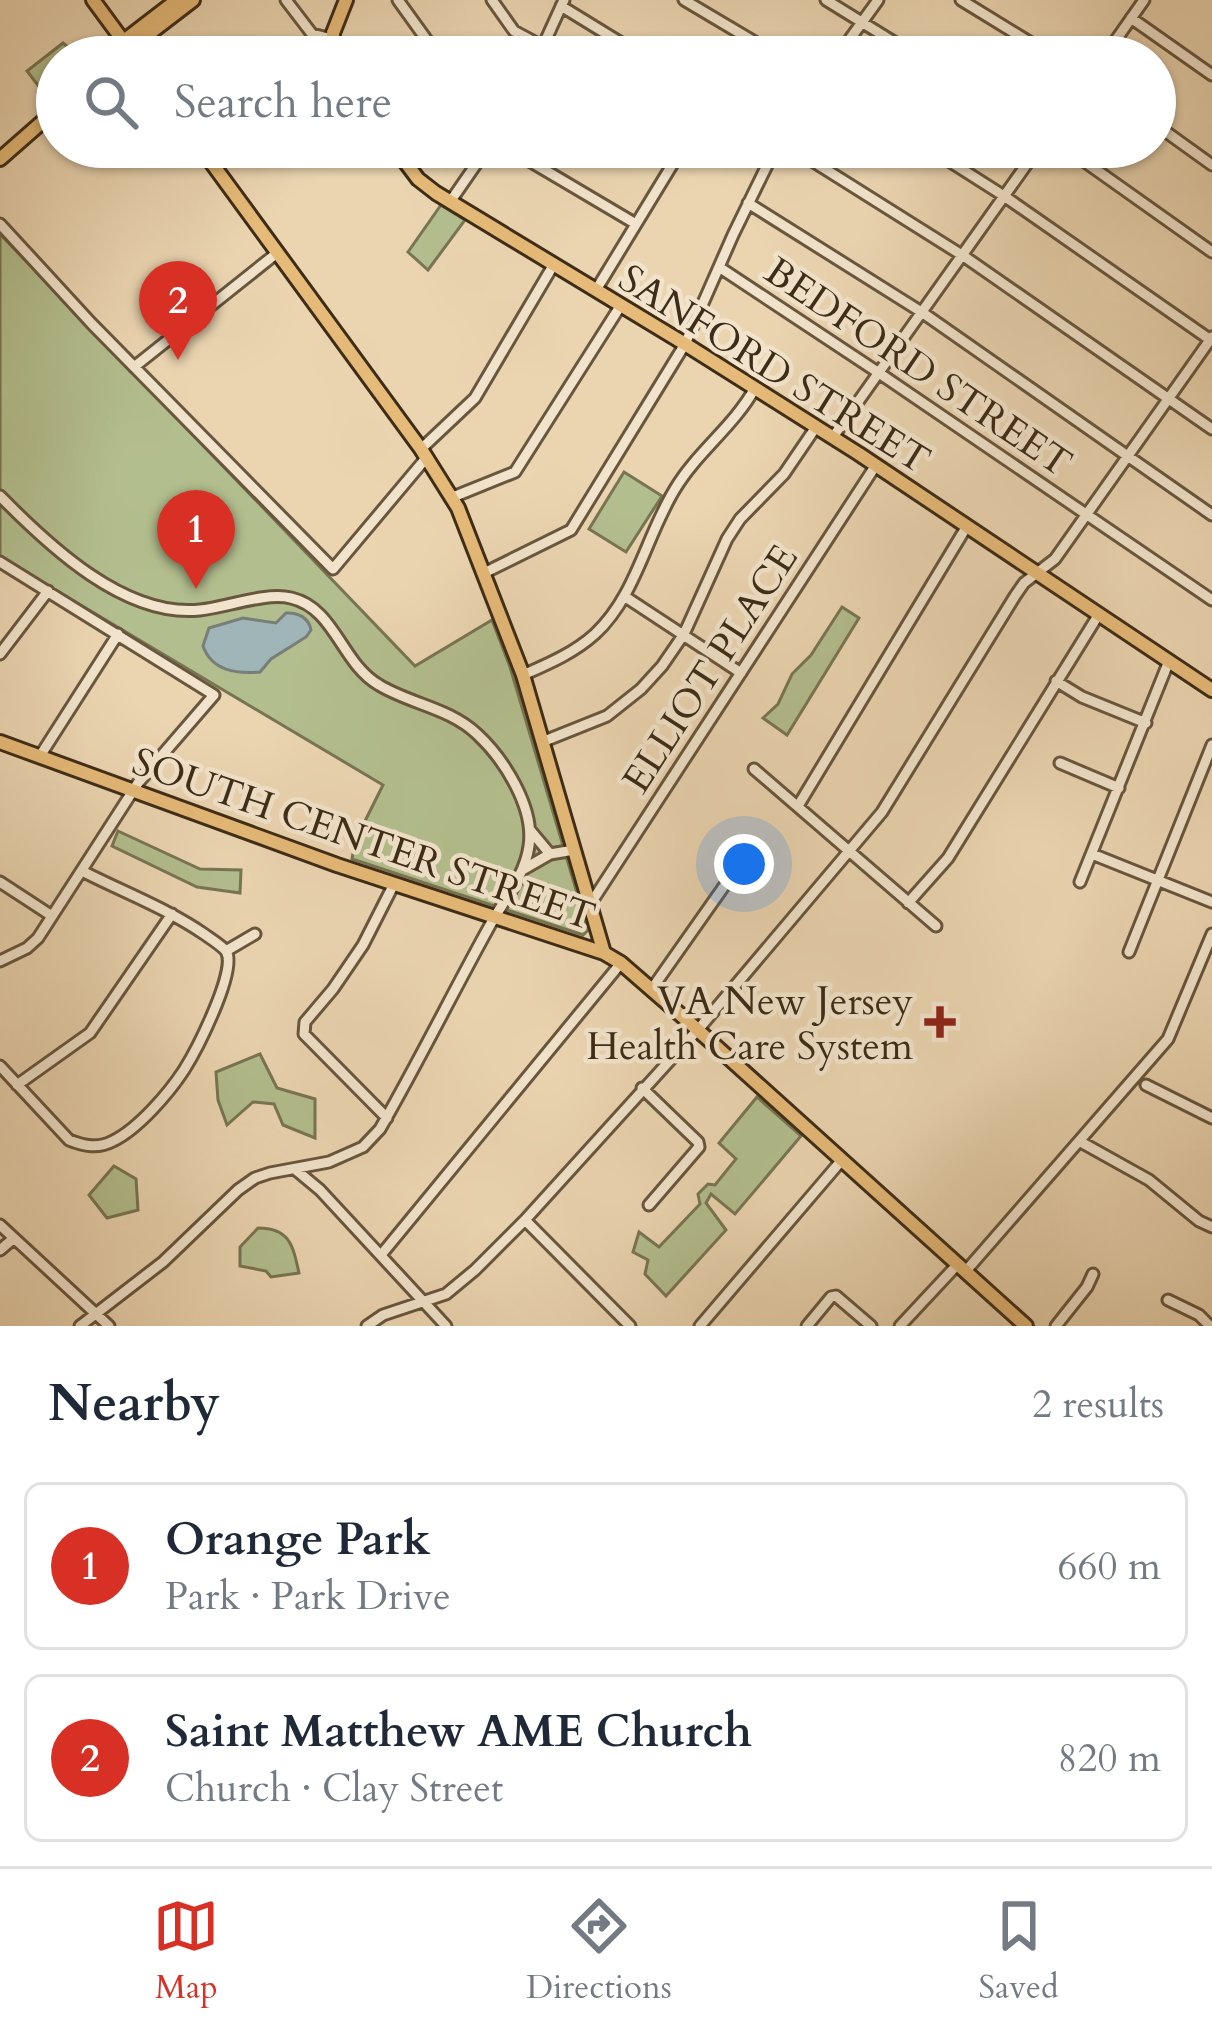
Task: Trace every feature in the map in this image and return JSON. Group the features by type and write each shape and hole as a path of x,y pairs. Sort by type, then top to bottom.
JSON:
{"main road":[{"path":"93,0 120,36"},
{"path":"130,36 177,0"},
{"path":"146,36 193,0"},
{"path":"333,36 346,0"},
{"path":"0,158 36,127"},
{"path":"215,168 453,496 523,675 604,952"},
{"name":"SANFORD STREET","path":"410,168 450,202 833,437 1212,690"},
{"name":"SOUTH CENTER STREET","path":"0,742 394,884 604,952 1026,1326"}],"street":[{"path":"286,0 312,34 320,36"},
{"path":"398,0 424,36"},
{"path":"491,0 520,36"},
{"path":"684,0 743,36"},
{"path":"826,0 883,36"},
{"path":"853,36 878,0"},
{"path":"961,0 1020,36"},
{"path":"1119,36 1144,0"},
{"path":"547,36 563,3 612,36"},
{"path":"1131,18 1157,36"},
{"path":"1176,50 1212,75"},
{"path":"1176,139 1212,165"},
{"path":"450,202 473,168"},
{"path":"541,168 636,224"},
{"path":"596,290 670,168"},
{"path":"484,572 571,530 686,344 766,168"},
{"path":"823,168 963,256 1212,429"},
{"path":"368,1326 460,1284 525,1220 851,851 883,812 1016,596 1055,559 1210,345 960,168"},
{"path":"833,437 1024,168"},
{"path":"1093,168 1212,253"},
{"path":"748,203 923,314 1212,515"},
{"path":"0,224 333,569 424,453 475,398 554,264"},
{"path":"134,367 277,253"},
{"name":"BEDFORD STREET","path":"718,267 1212,600"},
{"path":"453,496 515,472 621,305"},
{"path":"523,675 566,655 612,617 674,490 743,409 755,388"},
{"path":"542,742 607,716 662,666 685,634 727,539 784,474 816,427"},
{"name":"ELLIOT PLACE","path":"591,903 877,466"},
{"path":"0,496 71,561 104,583 160,608 194,611 280,596 310,604 364,675 449,715 494,751 519,792 530,830 550,854"},
{"path":"798,806 967,526"},
{"path":"0,562 214,695 134,791 38,938 0,961"},
{"path":"1,651 48,591"},
{"path":"624,596 741,674"},
{"path":"908,903 947,858 1099,614"},
{"path":"40,756 118,634"},
{"path":"1080,882 1169,661"},
{"path":"1056,682 1146,723"},
{"path":"1129,952 1212,745"},
{"path":"1060,763 1119,788"},
{"path":"754,769 936,926"},
{"path":"80,1326 163,1262 255,1178 329,1162 363,1147 380,1129 523,869 530,830"},
{"path":"523,869 550,854 574,850"},
{"path":"1092,854 1212,902"},
{"path":"0,1066 69,1140 98,1146 115,1141 149,1113 183,1070 210,1018 228,972 226,951 172,914 82,872"},
{"path":"0,882 52,916"},
{"path":"651,990 727,882"},
{"path":"386,1118 304,1034 305,1022 363,945 394,884"},
{"path":"16,1085 90,1033 172,914"},
{"path":"226,951 255,934"},
{"path":"900,1326 961,1269 1168,1039 1212,934"},
{"path":"381,1255 621,963"},
{"path":"1145,1085 1212,1118"},
{"path":"642,1088 699,1147 649,1205"},
{"path":"1079,1141 1149,1180 1212,1227"},
{"path":"700,1326 841,1161"},
{"path":"320,1190 329,1162"},
{"path":"295,1170 320,1190 446,1326"},
{"path":"525,1220 630,1326"},
{"path":"0,1225 109,1326"},
{"path":"0,1250 14,1238"},
{"path":"1056,1326 1094,1274"},
{"path":"807,1326 836,1296 871,1326"},
{"path":"1168,1300 1210,1326"}],"green space":[{"path":"441,205 465,220 428,270 408,252"},
{"path":"0,234 415,666 492,620 588,930 583,935 352,859 355,841 383,785 0,557"},
{"path":"624,472 662,496 626,552 589,529"},
{"path":"842,607 859,618 787,735 763,718 778,704 792,674 811,655"},
{"path":"118,831 200,869 241,870 240,893 197,887 112,846"},
{"path":"260,1054 277,1088 315,1099 315,1138 283,1125 274,1104 253,1102 227,1125 218,1100 216,1072"},
{"path":"757,1097 801,1136 735,1214 711,1194 706,1203 726,1230 666,1296 645,1274 648,1260 633,1252 639,1232 659,1247 700,1204 698,1194 708,1184 715,1185 736,1159 719,1143"},
{"path":"114,1166 136,1179 138,1210 107,1218 89,1195"},
{"path":"258,1228 277,1231 288,1240 299,1273 271,1277 266,1271 240,1266 240,1247"}],"water":[{"path":"286,613 302,617 311,630 260,672 226,669 212,661 203,646 209,628 243,618 276,623"}],"place":[{"name":"Saint Matthew AME Church","path":"178,360"},
{"name":"Orange Park","path":"196,589"},
{"name":"VA New Jersey Health Care System","path":"940,1022"}]}
